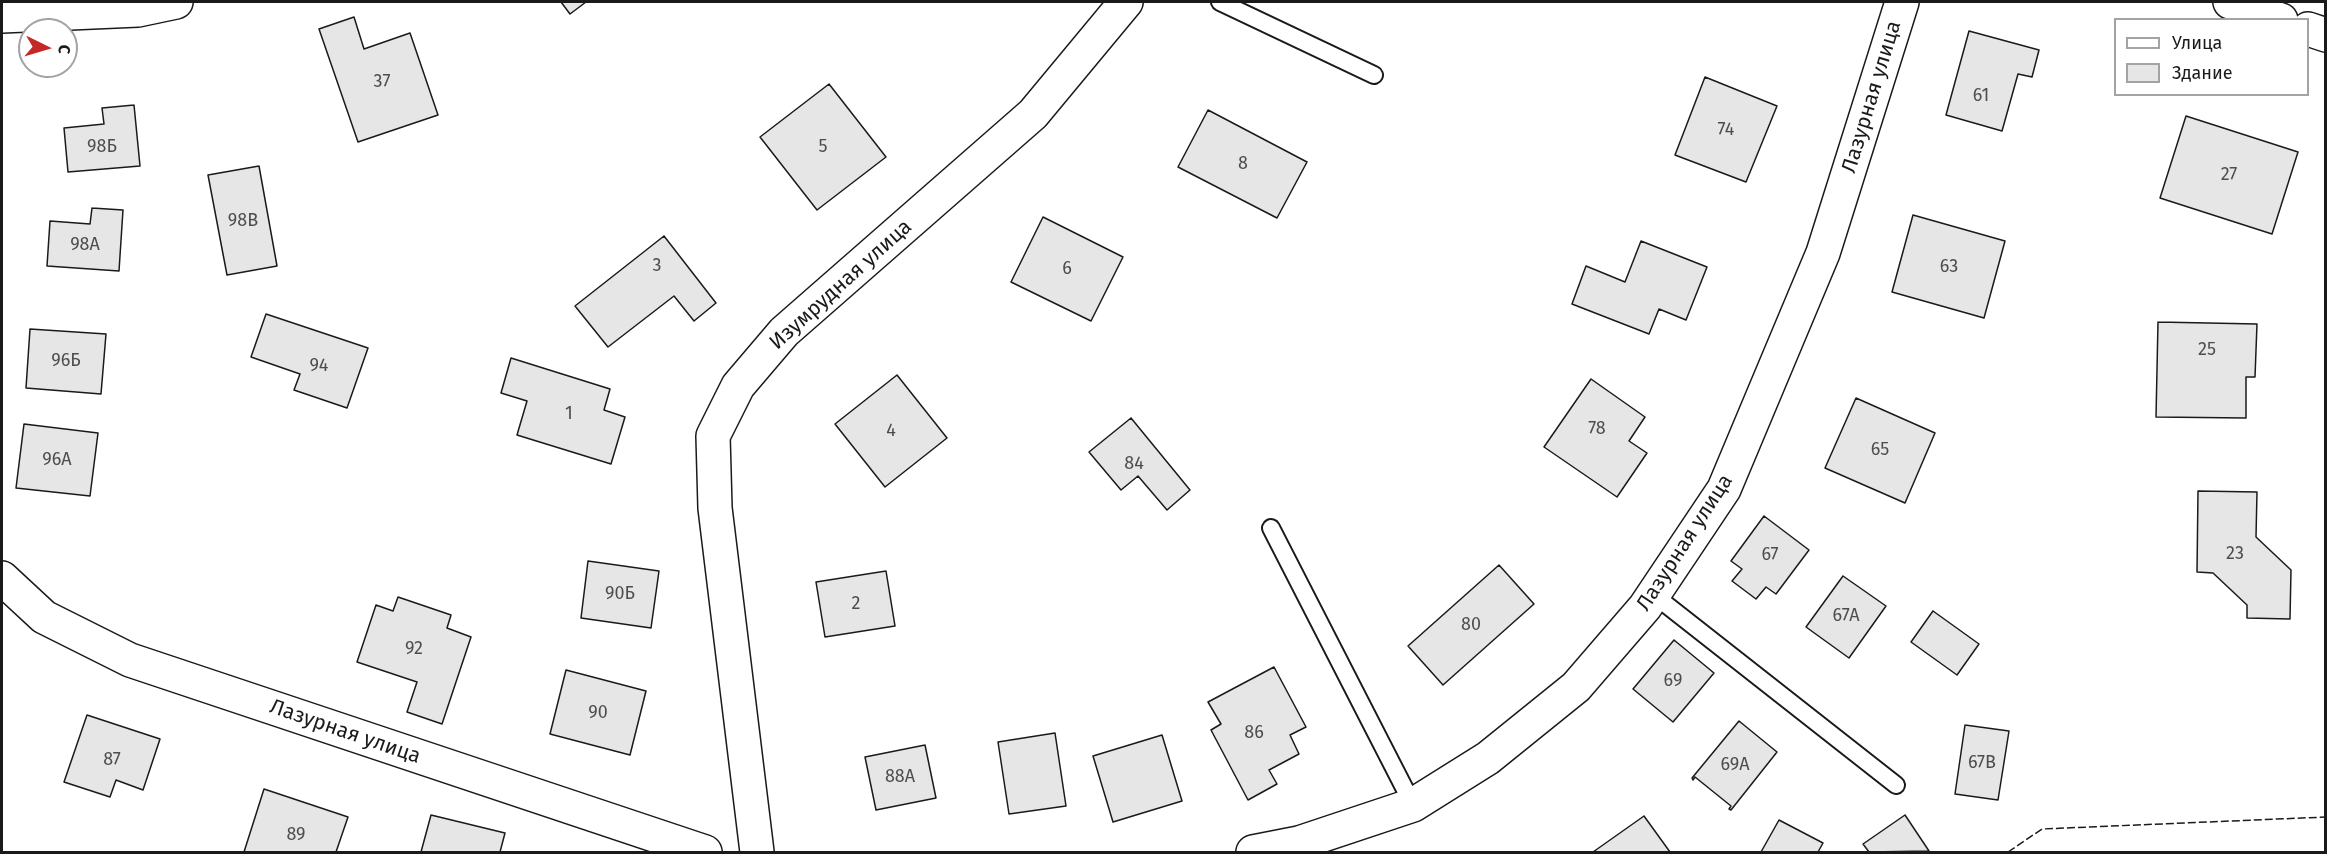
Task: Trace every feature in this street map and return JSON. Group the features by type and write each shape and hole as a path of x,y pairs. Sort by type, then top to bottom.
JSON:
{"street":[{"path":"2,16 138,10 176,2"},
{"name":"Изумрудная улица","path":"757,852 715,507 713,436 738,386 784,332 1033,114 1126,2"},
{"name":"Лазурная улица","path":"1253,852 1299,843 1413,805 1488,758 1576,687 1654,595 1724,489 1774,371 1823,253 1902,2"},
{"path":"2230,2 2275,18"},
{"path":"2309,30 2325,35"},
{"name":"Лазурная улица","path":"2,578 44,617 130,660 705,852"}],"lane":[{"path":"1220,2 1374,75"},
{"path":"1271,528 1413,805"},
{"path":"1654,595 1896,785"}],"building":[{"path":"561,2 586,2 570,14"},
{"path":"354,17 364,49 410,33 438,115 358,142 319,29"},
{"path":"1969,31 2039,50 2032,77 2018,74 2002,131 1946,115"},
{"path":"1705,77 1777,106 1746,182 1675,155"},
{"path":"829,84 886,157 817,210 760,137"},
{"path":"134,105 140,166 68,172 64,128 104,124 102,108"},
{"path":"1208,110 1307,162 1277,218 1178,167"},
{"path":"2186,116 2298,152 2272,234 2160,198"},
{"path":"259,166 277,266 227,275 208,175"},
{"path":"92,208 123,210 119,271 47,266 50,221 90,224"},
{"path":"1913,215 2005,241 1984,318 1892,292"},
{"path":"1043,217 1123,257 1091,321 1011,282"},
{"path":"664,236 716,303 694,321 674,296 608,347 575,306"},
{"path":"1641,241 1707,267 1686,320 1659,309 1649,334 1572,304 1586,266 1625,282"},
{"path":"266,314 368,348 347,408 294,390 300,374 251,357"},
{"path":"2158,322 2257,324 2255,377 2246,377 2246,418 2156,417"},
{"path":"30,329 106,334 101,394 26,388"},
{"path":"511,358 610,389 604,410 625,417 611,464 517,435 527,401 501,393"},
{"path":"897,375 947,438 885,487 835,424"},
{"path":"1591,379 1645,417 1629,441 1647,453 1617,497 1544,447"},
{"path":"1856,398 1935,433 1905,503 1825,468"},
{"path":"1131,418 1190,490 1167,510 1138,476 1121,490 1089,452"},
{"path":"24,424 98,433 90,496 16,488"},
{"path":"2198,491 2257,492 2256,537 2291,570 2290,619 2247,618 2247,605 2213,573 2197,572"},
{"path":"1764,516 1809,550 1776,594 1766,587 1756,599 1732,581 1742,569 1731,561"},
{"path":"588,561 659,571 651,628 581,618"},
{"path":"1499,565 1534,604 1443,685 1408,646"},
{"path":"886,571 895,626 825,637 816,582"},
{"path":"1843,576 1886,606 1849,658 1806,627"},
{"path":"398,597 451,615 447,628 471,637 442,724 407,712 417,682 357,662 376,605 393,611"},
{"path":"1933,611 1979,644 1957,675 1911,642"},
{"path":"1674,640 1714,673 1673,722 1633,689"},
{"path":"1274,667 1306,727 1290,735 1299,754 1269,770 1277,784 1248,800 1211,730 1221,724 1208,702"},
{"path":"566,670 646,691 630,755 550,734"},
{"path":"87,715 160,739 143,790 116,780 110,797 64,782"},
{"path":"1739,721 1777,752 1731,810 1729,809 1731,806 1695,777 1693,780 1692,778"},
{"path":"1965,725 2009,731 1998,800 1955,794"},
{"path":"1055,733 1066,806 1009,814 998,742"},
{"path":"1162,735 1182,801 1113,822 1093,756"},
{"path":"925,745 936,798 876,810 865,757"},
{"path":"264,789 348,817 336,852 244,852"},
{"path":"431,815 505,833 500,852 421,852"},
{"path":"1905,815 1929,851 1869,852 1863,844"},
{"path":"1644,816 1670,852 1593,852"},
{"path":"1779,820 1823,843 1818,852 1761,852"}],"fence":[{"path":"2008,852 2042,829 2326,817"}]}
